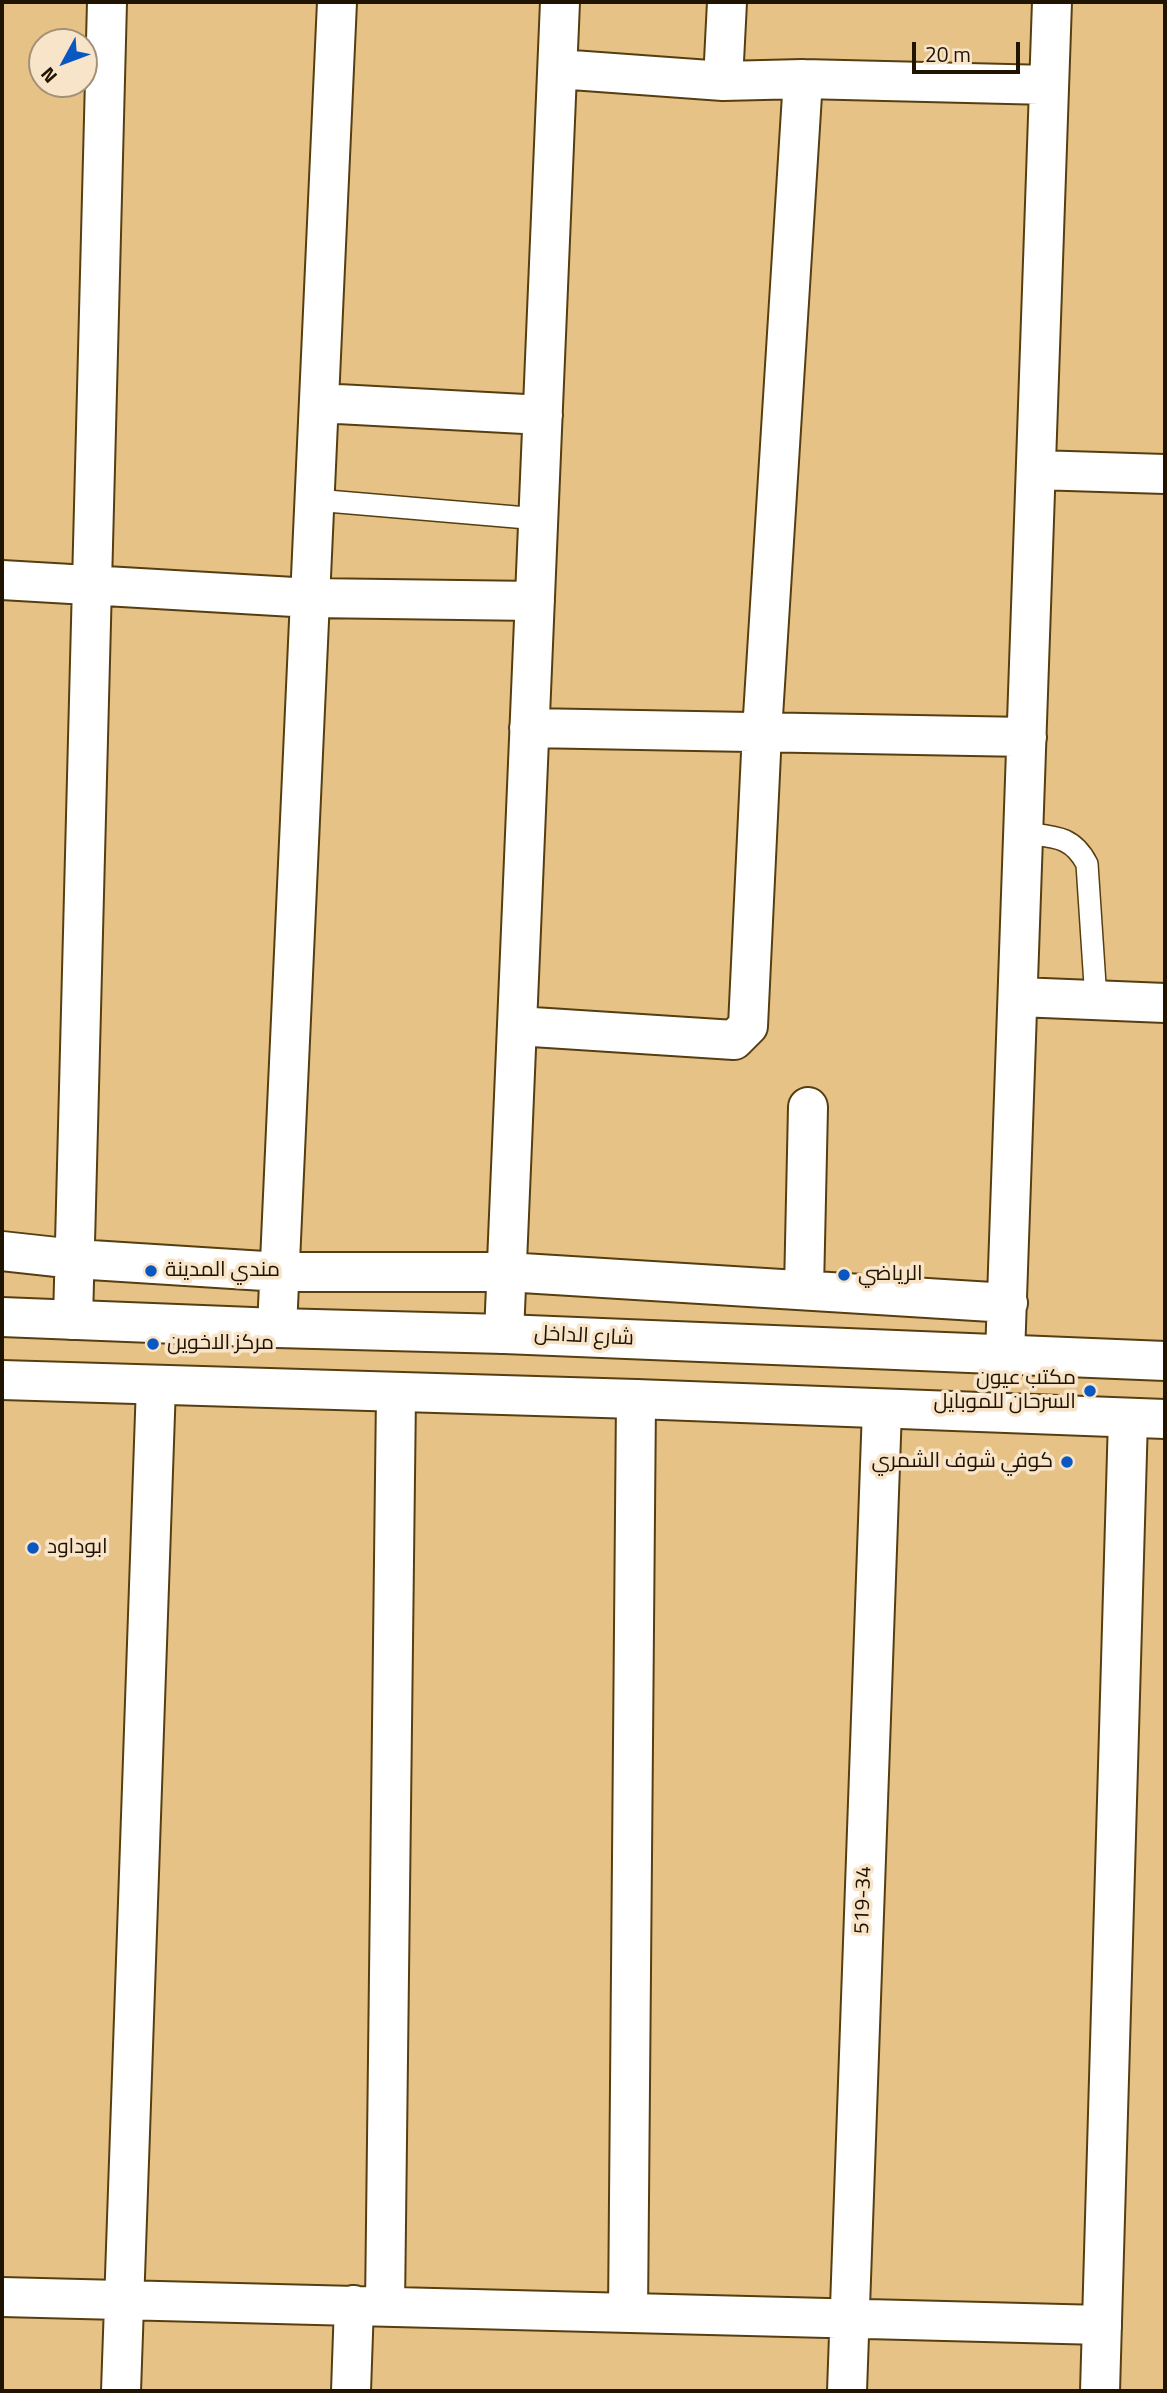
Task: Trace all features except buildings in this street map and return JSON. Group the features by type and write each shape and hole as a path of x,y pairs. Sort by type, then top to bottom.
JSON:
{"street":[{"path":"73,1320 107,2"},
{"path":"277,1328 337,2"},
{"path":"504,1334 560,2"},
{"path":"723,81 727,2"},
{"path":"1005,1355 1052,2"},
{"path":"558,69 723,81 803,79 1049,85"},
{"path":"517,1026 734,1040 748,1026 762,732 803,79"},
{"path":"319,403 543,415"},
{"path":"1036,470 1165,474"},
{"path":"2,580 311,598 535,601"},
{"path":"529,727 1027,737"},
{"path":"1018,997 1165,1003"},
{"path":"804,1289 808,1107"},
{"path":"2,1251 75,1259 280,1272 506,1272 1008,1303"},
{"name":"شارع الداخل","path":"2,1317 1165,1361"},
{"path":"2,1380 396,1394 636,1399 1165,1419"},
{"path":"121,2391 156,1385"},
{"path":"351,2391 370,2306 396,1394"},
{"path":"628,2313 636,1399"},
{"name":"519-34","path":"847,2391 882,1409"},
{"path":"1100,2391 1128,1418"},
{"path":"2,2297 1102,2325"}],"lane":[{"path":"315,500 539,519"},
{"path":"1024,833 1068,841 1080,850 1087,864 1096,1000"}],"place":[{"name":"مندي المدينة","path":"151,1271"},
{"name":"الرياضي","path":"844,1275"},
{"name":"مركز الاخوين","path":"153,1344"},
{"name":"مكتب عيون السرحان للموبايل","path":"1090,1391"},
{"name":"كوفي شوف الشمري","path":"1067,1462"},
{"name":"ابوداود","path":"33,1548"}]}
